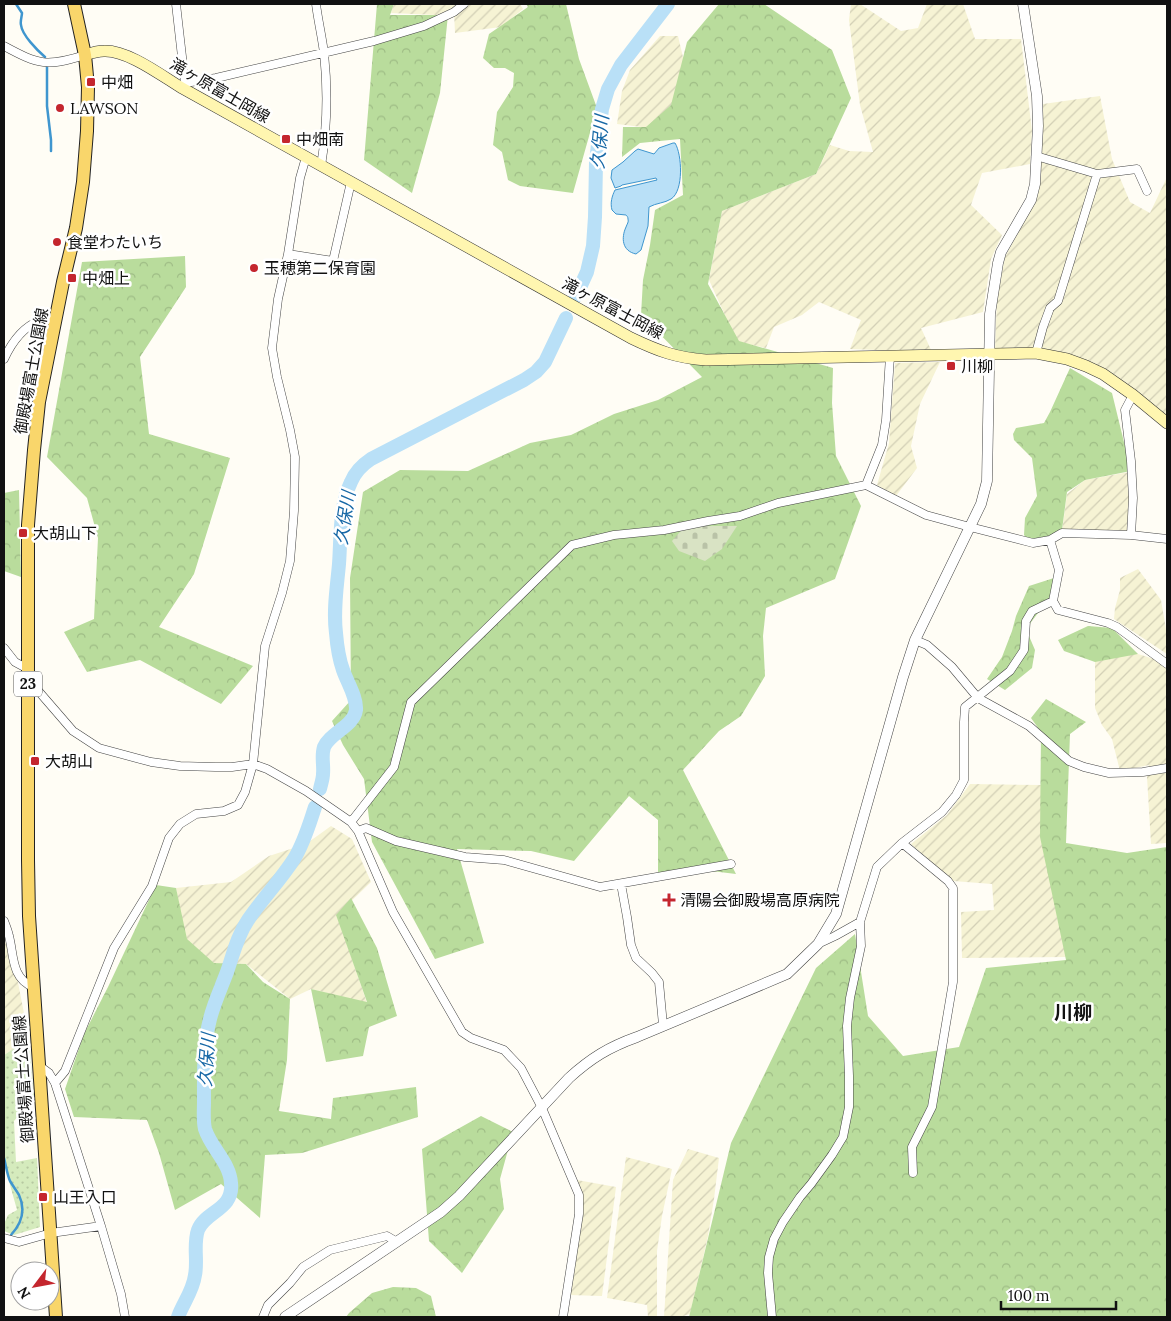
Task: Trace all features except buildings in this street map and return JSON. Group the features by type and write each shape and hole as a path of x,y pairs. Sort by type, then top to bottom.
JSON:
{"main road":[{"name":"御殿場富士公園線","path":"56,1317 29,916 28,525 39,402 76,228 83,182 88,87 85,54 74,4"},
{"name":"滝ヶ原富士岡線","path":"85,54 106,50 125,54 321,166 631,338 662,352 675,356 706,360 1036,353 1067,359 1103,374 1133,395 1167,423"}],"street":[{"path":"176,4 184,86 374,41 424,26 454,12 464,4"},
{"path":"316,4 324,53 326,101 324,150 321,166"},
{"path":"284,1317 441,1212 459,1196 586,1063 618,1044 787,974 818,944 836,914 903,677 916,640 970,527 988,481 990,314 998,263 1001,252 1031,200 1035,184 1038,126 1037,96 1023,4"},
{"path":"4,46 28,59 42,63 58,62 85,54"},
{"path":"1036,156 1098,174 1137,169 1147,191"},
{"path":"55,1083 65,1071 114,948 152,886 169,838 180,824 196,814 224,811 238,805 245,792 253,764 265,646 287,575 292,539 295,457 272,348 278,299 288,254 300,178 306,157"},
{"path":"1036,353 1050,308 1058,301 1098,174"},
{"path":"288,254 333,261 351,182"},
{"path":"4,359 10,346 30,326 41,320 56,320"},
{"path":"866,484 882,445 886,420 890,356"},
{"path":"1131,535 1133,498 1125,410 1133,395"},
{"path":"351,822 394,767 411,702 572,544 614,535 664,530 740,516 778,503 866,484 926,515 1033,542 1050,540 1062,533 1131,535 1167,540"},
{"path":"1050,540 1059,570 1053,601 1058,610 1117,626 1167,664"},
{"path":"772,1317 768,1273 774,1239 783,1222 800,1197 812,1184 843,1137 849,1107 847,1026 850,998 862,946 860,922 877,867 942,812 956,795 964,780 965,708 1010,671 1024,650 1026,621 1032,611 1053,601"},
{"path":"916,640 927,645 952,667 978,698 1029,726 1069,761 1109,773 1143,772 1167,768"},
{"path":"4,648 28,674 73,731 99,748 152,762 180,766 232,767 253,764 267,769 306,791 351,822 358,831 393,912 462,1032 471,1038 504,1050 521,1068 542,1108 579,1195 580,1214 563,1317"},
{"path":"358,831 366,828 396,842 465,857 504,860 600,887 732,864"},
{"path":"902,844 948,881 953,888 953,982 932,1107 912,1147 913,1173"},
{"path":"621,884 628,917 631,945 636,958 659,982 663,1025"},
{"path":"4,921 9,936 14,966 19,976 33,987"},
{"path":"818,944 860,922"},
{"path":"38,1065 49,1072 55,1083 101,1226 121,1294 125,1317"},
{"path":"4,1238 20,1242 51,1234 101,1226"},
{"path":"263,1317 268,1305 290,1283 303,1266 330,1250 387,1236 397,1242"}],"shaded area":[{"path":"394,4 520,4 523,9 501,27 455,33 454,12 436,15 391,13"},
{"path":"851,4 860,4 901,31 918,28 927,4 963,4 975,39 1021,39 1032,131 1030,164 982,173 971,205 1002,235 991,259 983,312 921,328 932,352 850,349 861,320 819,302 802,315 774,327 766,348 733,341 724,313 709,280 722,211 816,174 830,145 849,151 873,152 860,105 849,20"},
{"path":"660,36 678,36 687,74 671,105 650,128 617,124 622,91 630,70"},
{"path":"1100,96 1112,159 1130,202 1150,213 1167,177 1167,419 1108,371 1046,351 995,348 997,299 1005,257 1037,198 1043,104"},
{"path":"940,362 920,404 911,446 917,468 896,496 877,485 889,443 895,363"},
{"path":"1129,472 1131,534 1062,532 1067,494 1085,480"},
{"path":"1138,569 1161,600 1167,635 1167,654 1114,619 1120,590 1120,578"},
{"path":"1095,654 1138,654 1167,663 1167,843 1151,844 1147,777 1149,765 1120,771 1112,739 1102,725 1095,708"},
{"path":"970,784 1043,785 1047,795 1066,957 962,958 961,912 994,910 992,884 953,881 911,844 947,815"},
{"path":"331,826 352,839 371,882 337,915 367,1003 311,989 290,999 246,964 214,963 186,944 176,888 231,882 269,856 306,844"},
{"path":"4,939 14,962 29,1039 4,1055"},
{"path":"688,1149 719,1158 714,1199 708,1236 690,1314 680,1317 664,1317 673,1180"},
{"path":"626,1157 672,1169 657,1251 657,1317 648,1317 647,1305 607,1298"},
{"path":"577,1180 616,1187 602,1296 569,1295 577,1227"}],"green space":[{"path":"377,4 394,4 390,15 448,15 440,93 412,193 364,160"},
{"path":"526,4 566,4 579,59 597,108 573,193 520,186 508,180 502,152 493,145 497,112 513,87 514,73 505,68 494,68 483,58 489,34 528,7"},
{"path":"719,4 764,4 832,50 851,98 816,174 722,211 708,284 739,341 833,368 832,403 836,456 861,506 835,579 766,608 763,636 765,676 741,716 719,731 683,770 736,874 695,869 668,875 658,881 658,820 629,796 574,861 531,851 457,849 484,943 435,959 372,842 364,779 343,745 332,721 351,700 350,578 363,492 400,470 468,471 530,443 571,435 614,414 658,400 702,377 641,315 643,280 655,210 683,195 680,139 640,143 622,157 623,127 646,127 671,105 687,42"},
{"path":"185,256 186,287 140,357 149,434 230,458 194,574 159,627 253,666 221,704 140,660 87,672 64,632 94,619 98,538 87,498 47,457 82,262"},
{"path":"1070,368 1112,393 1131,471 1085,480 1067,492 1062,530 1059,535 1030,542 1024,535 1025,518 1037,496 1032,458 1014,440 1013,434 1016,428 1044,423"},
{"path":"19,490 21,577 4,571 4,493"},
{"path":"685,526 737,526 722,549 705,561 679,551 672,541"},
{"path":"1054,578 1050,597 1026,629 1035,650 1032,668 1005,690 987,679 1002,657 1029,586"},
{"path":"1088,626 1112,628 1138,654 1095,662 1064,651 1058,640"},
{"path":"1046,699 1086,722 1070,734 1066,843 1127,853 1167,847 1167,1317 689,1317 731,1143 816,968 855,934 868,1016 903,1056 959,1047 986,968 1066,960 1040,837 1041,732 1031,718"},
{"path":"156,885 176,888 187,939 214,963 246,964 263,982 290,999 287,1060 279,1111 331,1119 333,1098 416,1087 418,1117 302,1153 265,1155 260,1218 221,1184 175,1210 159,1153 147,1120 74,1117 65,1089 84,1034"},
{"path":"351,898 377,948 397,1016 369,1027 363,1056 326,1062 311,989 367,1002 336,915"},
{"path":"29,1039 34,1097 14,1121 16,1162 37,1158 40,1227 14,1235 4,1231 4,1224 8,1215 17,1210 4,1163 4,1055"},
{"path":"481,1116 513,1132 500,1179 504,1209 462,1273 429,1241 422,1149"},
{"path":"393,1287 416,1288 431,1296 436,1317 346,1317 372,1293"}],"water":[{"path":"675,143 679,155 681,172 678,188 671,199 649,207 648,226 641,250 636,254 625,247 623,240 628,218 626,215 616,214 612,210 611,202 615,190 657,180 656,178 615,188 611,178 612,170 638,149 654,154 659,148"}],"waterway":[{"path":"16,4 22,13 21,23 24,33 45,57"},
{"name":"久保川","path":"576,296 587,272 593,246 596,162 602,109 608,89 621,65 668,4"},
{"path":"47,66 47,106 51,151"},
{"name":"久保川","path":"320,789 323,776 324,747 331,738 351,721 356,710 353,695 339,657 335,616 342,512 353,478 359,469 371,459 536,372 545,362 566,318"},
{"name":"久保川","path":"178,1317 194,1281 198,1230 207,1218 224,1205 231,1192 230,1176 224,1162 211,1143 204,1126 204,1060 210,1019 241,932 253,912 298,853 315,807"},
{"path":"4,1158 10,1181 19,1195 22,1206 20,1221 11,1235"}],"place":[{"name":"中畑","path":"91,82"},
{"name":"LAWSON","path":"60,108"},
{"name":"中畑南","path":"286,139"},
{"name":"食堂わたいち","path":"57,242"},
{"name":"玉穂第二保育園","path":"254,268"},
{"name":"中畑上","path":"72,278"},
{"name":"川柳","path":"951,366"},
{"name":"大胡山下","path":"23,533"},
{"name":"大胡山","path":"35,761"},
{"name":"清陽会御殿場高原病院","path":"669,900"},
{"name":"山王入口","path":"43,1197"}],"district":[{"name":"川柳","path":"1073,1012"}]}
